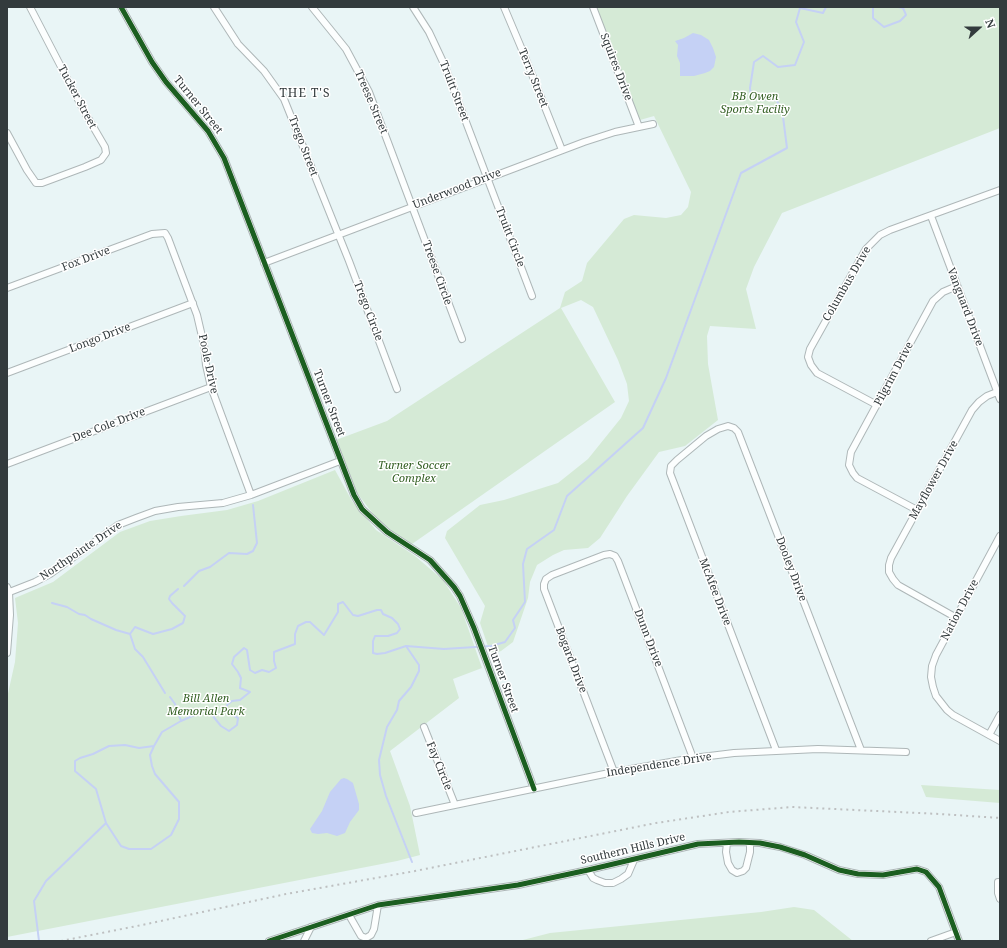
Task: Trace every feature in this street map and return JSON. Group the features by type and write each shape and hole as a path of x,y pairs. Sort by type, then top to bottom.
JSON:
{"street":[{"name":"Tucker Street","path":"7,133 26,170 36,183 42,183 101,160 106,153 105,147 30,7"},
{"name":"Turner Street","path":"121,7 152,62 166,82 208,131 224,158 340,461 354,495 362,509 387,532 430,560 460,596 474,628 534,789"},
{"name":"Trego Street","path":"214,7 238,44 264,71 284,99 338,235"},
{"name":"Treese Street","path":"312,7 342,42 357,68 369,92 413,206"},
{"name":"Truitt Street","path":"413,7 429,32 444,64 487,178"},
{"name":"Terry Street","path":"504,7 562,150"},
{"name":"Squires Drive","path":"593,7 639,127"},
{"name":"Underwood Drive","path":"264,262 598,137 652,124"},
{"name":"Truitt Circle","path":"487,178 532,296"},
{"name":"Columbus Drive","path":"877,405 817,373 811,365 808,357 810,349 869,245 880,235 1000,190"},
{"name":"Treese Circle","path":"413,206 462,339"},
{"name":"Vanguard Drive","path":"931,216 1000,399"},
{"name":"Fox Drive","path":"7,288 152,234 165,233"},
{"name":"Poole Drive","path":"165,233 193,303 204,345 206,365 211,387 251,495"},
{"name":"Trego Circle","path":"338,235 396,388"},
{"name":"Pilgrim Drive","path":"917,510 858,478 853,473 849,465 851,452 933,301 943,292 957,286"},
{"name":"Longo Drive","path":"7,373 193,303"},
{"name":"Dee Cole Drive","path":"7,464 211,387"},
{"name":"Mayflower Drive","path":"955,617 892,579 889,572 891,558 972,410 987,396 998,392"},
{"name":"Dooley Drive","path":"698,442 718,429 728,426 734,428 738,432 861,750"},
{"name":"McAfee Drive","path":"698,442 671,466 670,472 776,750"},
{"name":"Northpointe Drive","path":"8,591 35,582 50,574 118,525 155,511 178,507 223,503 251,495 340,461"},
{"name":"Nation Drive","path":"989,735 946,710 933,687 931,677 932,666 936,655 955,617 1000,536"},
{"name":"Dunn Drive","path":"577,566 604,555 610,554 615,556 694,758"},
{"name":"Bogard Drive","path":"577,566 546,579 544,589 614,772"},
{"path":"7,653 10,615 8,591"},
{"path":"1000,715 989,735 1000,741"},
{"name":"Fay Circle","path":"424,727 455,805"},
{"name":"Independence Drive","path":"416,813 614,772 694,758 734,753 818,749 906,752"},
{"name":"Southern Hills Drive","path":"269,941 378,906 474,890 518,885 634,860 698,844 739,842 760,843 780,848 805,855 839,870 858,874 884,875 917,869 926,872 939,887 959,941"},
{"path":"727,843 726,852 728,863 732,870 737,873 742,872 746,868 750,852 750,843"},
{"name":"Southern Hills Drive","path":"588,870 593,878 597,880 605,883 613,882 621,880 628,874 634,860"},
{"path":"1000,882 998,882 998,893 1000,899"},
{"path":"349,915 361,936 366,938 371,935 374,929 378,906"},
{"path":"304,941 311,927"},
{"path":"931,941 956,932"}],"green space":[{"path":"594,7 1000,7 1000,128 782,213 754,267 746,289 756,329 710,326 707,336 708,364 718,420 685,446 659,452 627,496 600,538 588,548 564,550 537,565 530,582 528,598 513,642 501,651 491,655 480,623 485,606 445,538 447,531 480,505 504,500 558,483 588,459 621,418 629,401 627,384 618,360 593,307 581,300 561,308 615,402 412,544 392,531 374,515 357,493 336,440 387,421 560,308 565,292 582,281 587,263 624,219 634,215 666,218 681,215 688,207 691,192 654,116 640,120"},
{"name":"Bill Allen Memorial Park","path":"335,470 352,501 376,530 415,556 443,580 461,608 482,668 453,679 459,698 390,751 410,806 420,855 397,861 7,937 7,698 15,662 18,623 15,598 53,582 120,532 150,521 227,510 258,501"},
{"path":"921,785 1000,790 1000,803 926,797"},
{"path":"794,907 814,910 853,941 519,941 550,933 761,912"}],"water":[{"path":"693,33 701,35 709,40 716,57 714,67 710,71 694,76 680,76 680,63 677,56 678,45 675,41"},
{"path":"344,778 353,783 359,804 359,810 350,822 345,833 337,836 327,833 312,833 310,829 322,811 330,792 341,779"}],"waterway":[{"path":"39,941 34,901 46,881 106,823 96,789 75,771 75,761 109,746 125,745 139,748 154,746 162,732 181,721 206,710 221,726 229,731 237,725 238,718 227,712 227,705 232,701 240,700 250,692 240,688 241,678 232,664 234,657 244,648 247,650 250,670 255,673 262,670 269,672 276,668 274,652 295,644 295,634 298,626 306,622 310,622 324,635 338,612 338,604 343,602 353,615 358,616 381,610 383,614 392,618 398,624 400,629 397,633 388,636 375,636 373,641 373,653 377,654 406,646 444,649 491,646 505,642 515,628 513,620 525,602 523,564 527,549 554,530 567,496 643,428 666,378 741,173 787,148 782,109 776,100 751,98 750,88 754,62 763,56 778,67 795,65 804,42 796,22 800,8 823,13 826,7"},
{"path":"873,7 873,18 884,27 900,21 906,15 903,8 898,7"},
{"path":"184,586 199,571 210,567 229,553 247,554 253,551 257,543 253,505"},
{"path":"165,693 143,657 135,649 130,634 135,627 153,634 172,629 183,623 185,616 169,599 170,596 178,589"},
{"path":"52,603 67,607 79,614 85,615 116,630 130,634"},
{"path":"406,646 419,665 419,671 411,687 399,701 397,710 387,727 379,760 380,775 386,796 412,862"},
{"path":"170,697 175,704 181,721"},
{"path":"106,823 121,846 129,849 151,849 171,835 179,819 179,802 155,774 150,755 154,746"}],"railway":[{"path":"61,941 286,894 415,871 656,823 729,812 792,807 1000,818"}],"cycle path":[{"path":"121,7 152,62 166,82 208,131 224,158 354,495 362,509 387,532 430,560 460,596 474,628 534,789"},
{"path":"269,941 378,905 518,885 698,844 739,842 760,843 780,847 805,855 839,870 858,874 883,875 917,869 926,872 939,887 959,941"}],"district":[{"name":"THE T'S","path":"305,94"}],"park label":[{"name":"BB Owen Sports Faciliy","path":"755,103"},
{"name":"Turner Soccer Complex","path":"414,472"}]}
